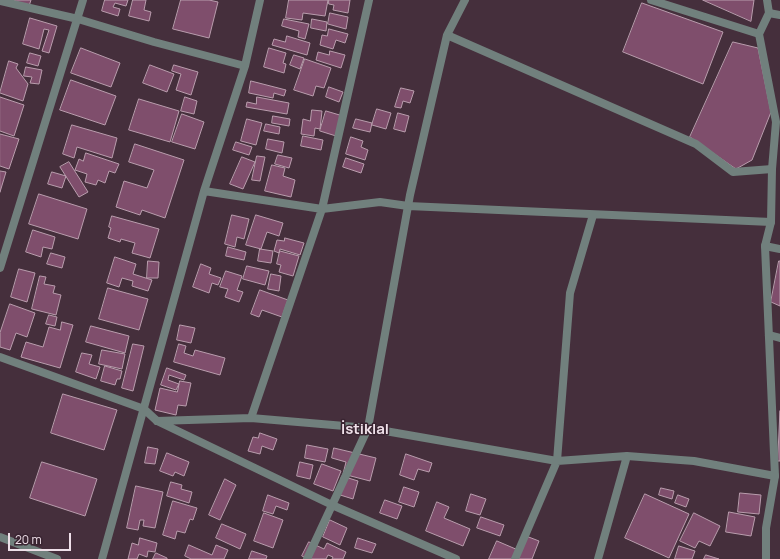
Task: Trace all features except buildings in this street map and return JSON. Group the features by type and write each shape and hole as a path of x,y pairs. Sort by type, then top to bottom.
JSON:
{"street":[{"path":"0,268 83,0"},
{"path":"102,559 204,191 245,66 260,0"},
{"path":"251,418 322,208 368,0"},
{"path":"307,559 368,428 408,206 447,35 465,0"},
{"path":"650,0 759,34"},
{"path":"766,559 766,528 775,476 765,246 771,222 772,169 778,122 759,34 769,13 767,0"},
{"path":"0,1 78,19 154,42 245,66"},
{"path":"769,13 780,15"},
{"path":"447,35 696,144 733,172 772,169"},
{"path":"204,191 322,208 380,202 408,206 771,222"},
{"path":"515,559 557,461 570,294 593,215"},
{"path":"765,246 780,249"},
{"path":"769,335 780,338"},
{"path":"0,356 144,409 157,421 332,505 456,559"},
{"path":"157,421 251,418 368,428 557,461 627,456 694,461 775,476"},
{"path":"598,559 627,456"},
{"path":"0,537 57,559"}],"district":[{"name":"İstiklal","path":"365,430"}]}
